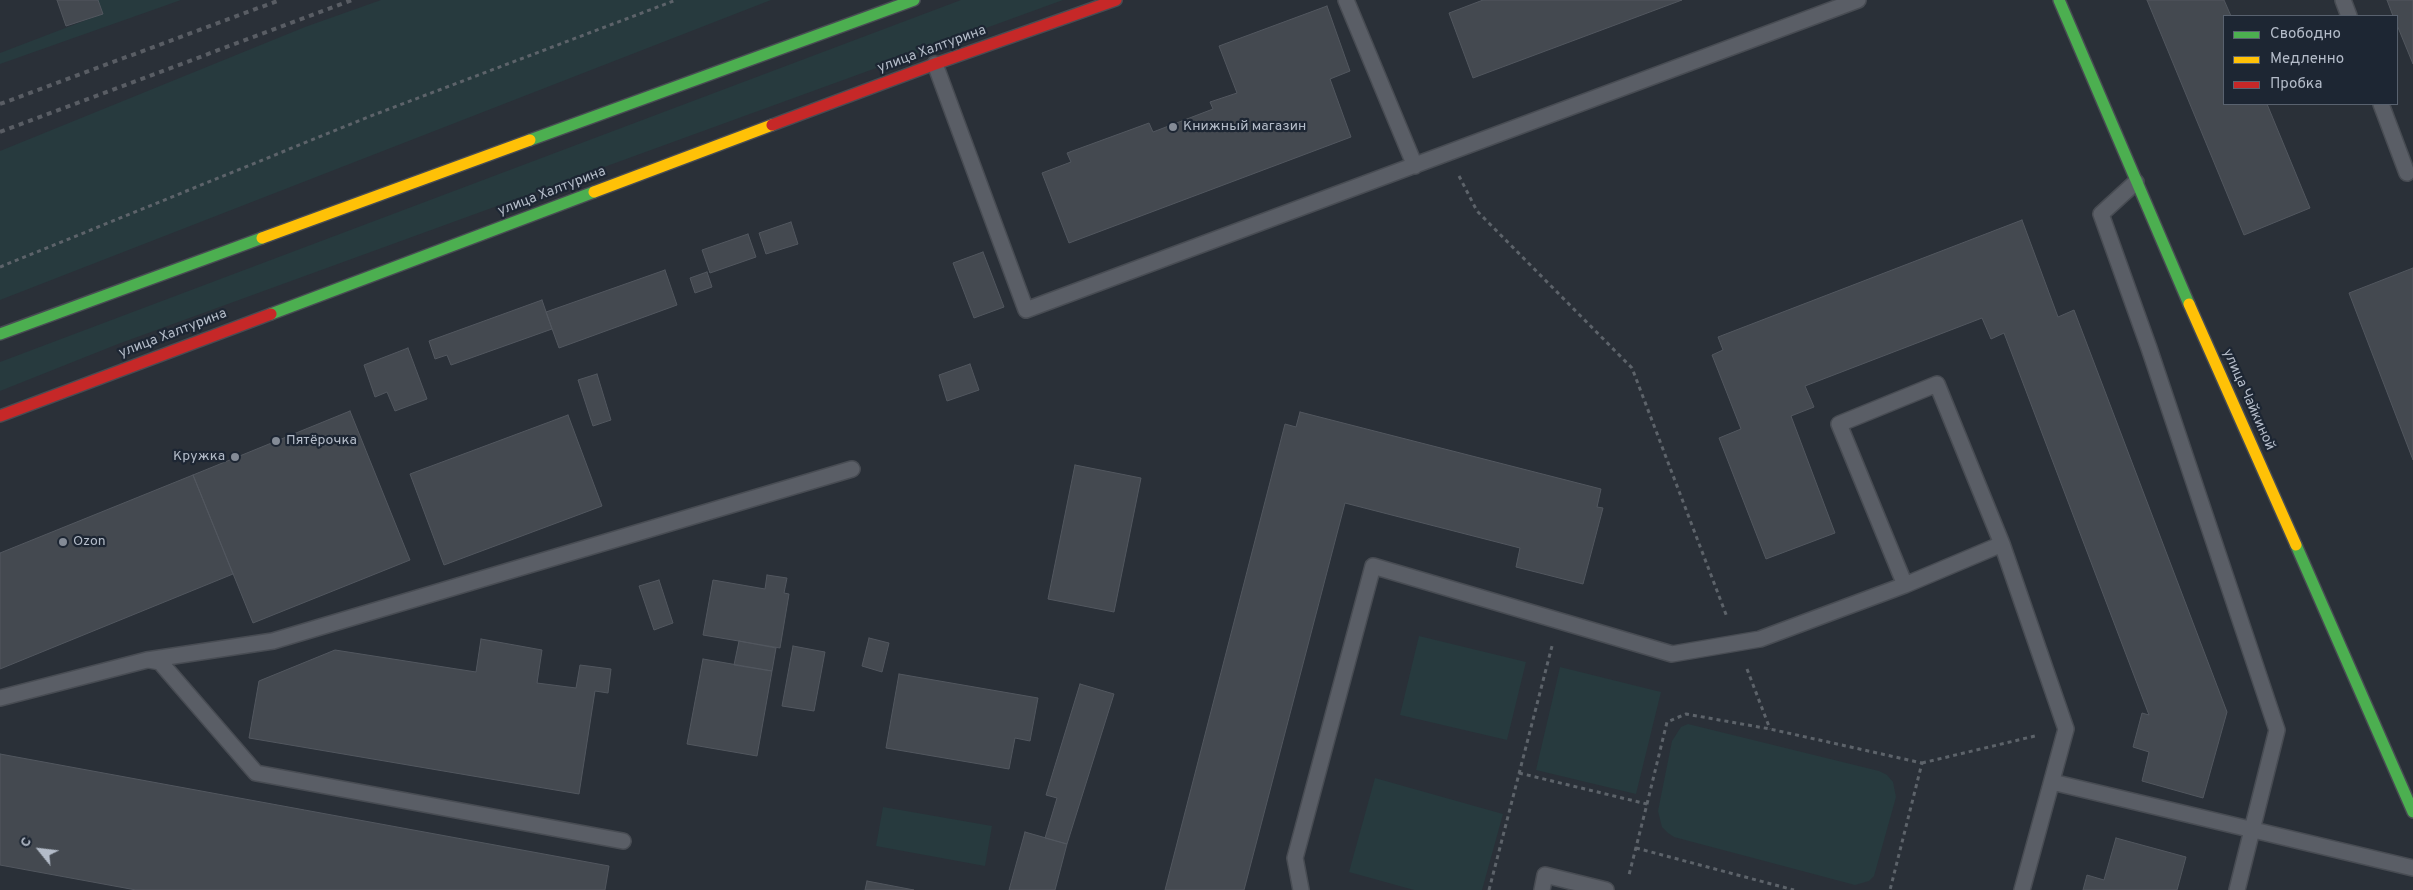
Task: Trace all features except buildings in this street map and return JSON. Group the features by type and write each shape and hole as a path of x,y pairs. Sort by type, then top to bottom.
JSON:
{"main road":[{"path":"0,334 914,0"},
{"name":"улица Халтурина","path":"0,416 935,64 1116,0"},
{"name":"улица Чайкиной","path":"2059,0 2136,182 2413,812"}],"lane":[{"path":"1346,0 1415,166"},
{"path":"935,64 1026,310 1858,0"},
{"path":"2343,0 2349,15"},
{"path":"2381,105 2407,173"},
{"path":"2136,182 2101,214 2149,348 2277,730 2237,890"},
{"path":"1905,585 1839,424 1936,384 2002,544 2066,729 2022,890"},
{"path":"0,698 147,660 273,642 852,469"},
{"path":"1301,890 1295,858 1373,566 1672,654 1760,640 1905,585 2002,544"},
{"path":"147,660 160,662 256,773 623,841"},
{"path":"2052,782 2251,831 2413,868"},
{"path":"1542,890 1545,875 1606,890"}],"path":[{"path":"0,267 368,116 676,0"},
{"path":"1447,154 1477,211 1632,368 1770,729"},
{"path":"1489,890 1558,621"},
{"path":"1628,882 1667,722 1686,714 1770,729 1922,763 2066,729"},
{"path":"1890,890 1922,763"},
{"path":"1519,773 1647,804"},
{"path":"1636,848 1794,890"}],"green space":[{"path":"98,0 181,0 0,64 0,53 102,14"},
{"path":"381,0 771,0 0,300 0,151 305,27"},
{"path":"961,0 1063,0 118,344 0,391 0,362"},
{"path":"1419,636 1526,662 1507,740 1400,715"},
{"path":"1560,667 1661,692 1636,794 1536,770"},
{"path":"1688,724 1879,771 1887,775 1893,782 1896,797 1874,876 1869,881 1855,885 1674,837 1668,833 1662,827 1658,811 1672,741 1681,727"},
{"path":"1375,778 1503,814 1482,890 1414,890 1349,872"},
{"path":"883,807 992,826 985,866 876,846"}],"railway":[{"path":"0,104 280,0"},
{"path":"0,132 352,0"}],"traffic: fast":[{"path":"530,140 914,0"},
{"path":"2059,0 2189,304"},
{"path":"271,314 594,192"},
{"path":"0,334 262,238"},
{"path":"2296,545 2413,812"}],"traffic: slow":[{"path":"594,192 772,125"},
{"path":"262,238 530,140"},
{"path":"2189,304 2296,545"}],"traffic: jam":[{"path":"772,125 935,64 1116,0"},
{"path":"0,416 271,314"}],"place":[{"name":"Книжный магазин","path":"1173,127"},
{"name":"Пятёрочка","path":"276,441"},
{"name":"Кружка","path":"235,457"},
{"name":"Ozon","path":"63,542"}]}
